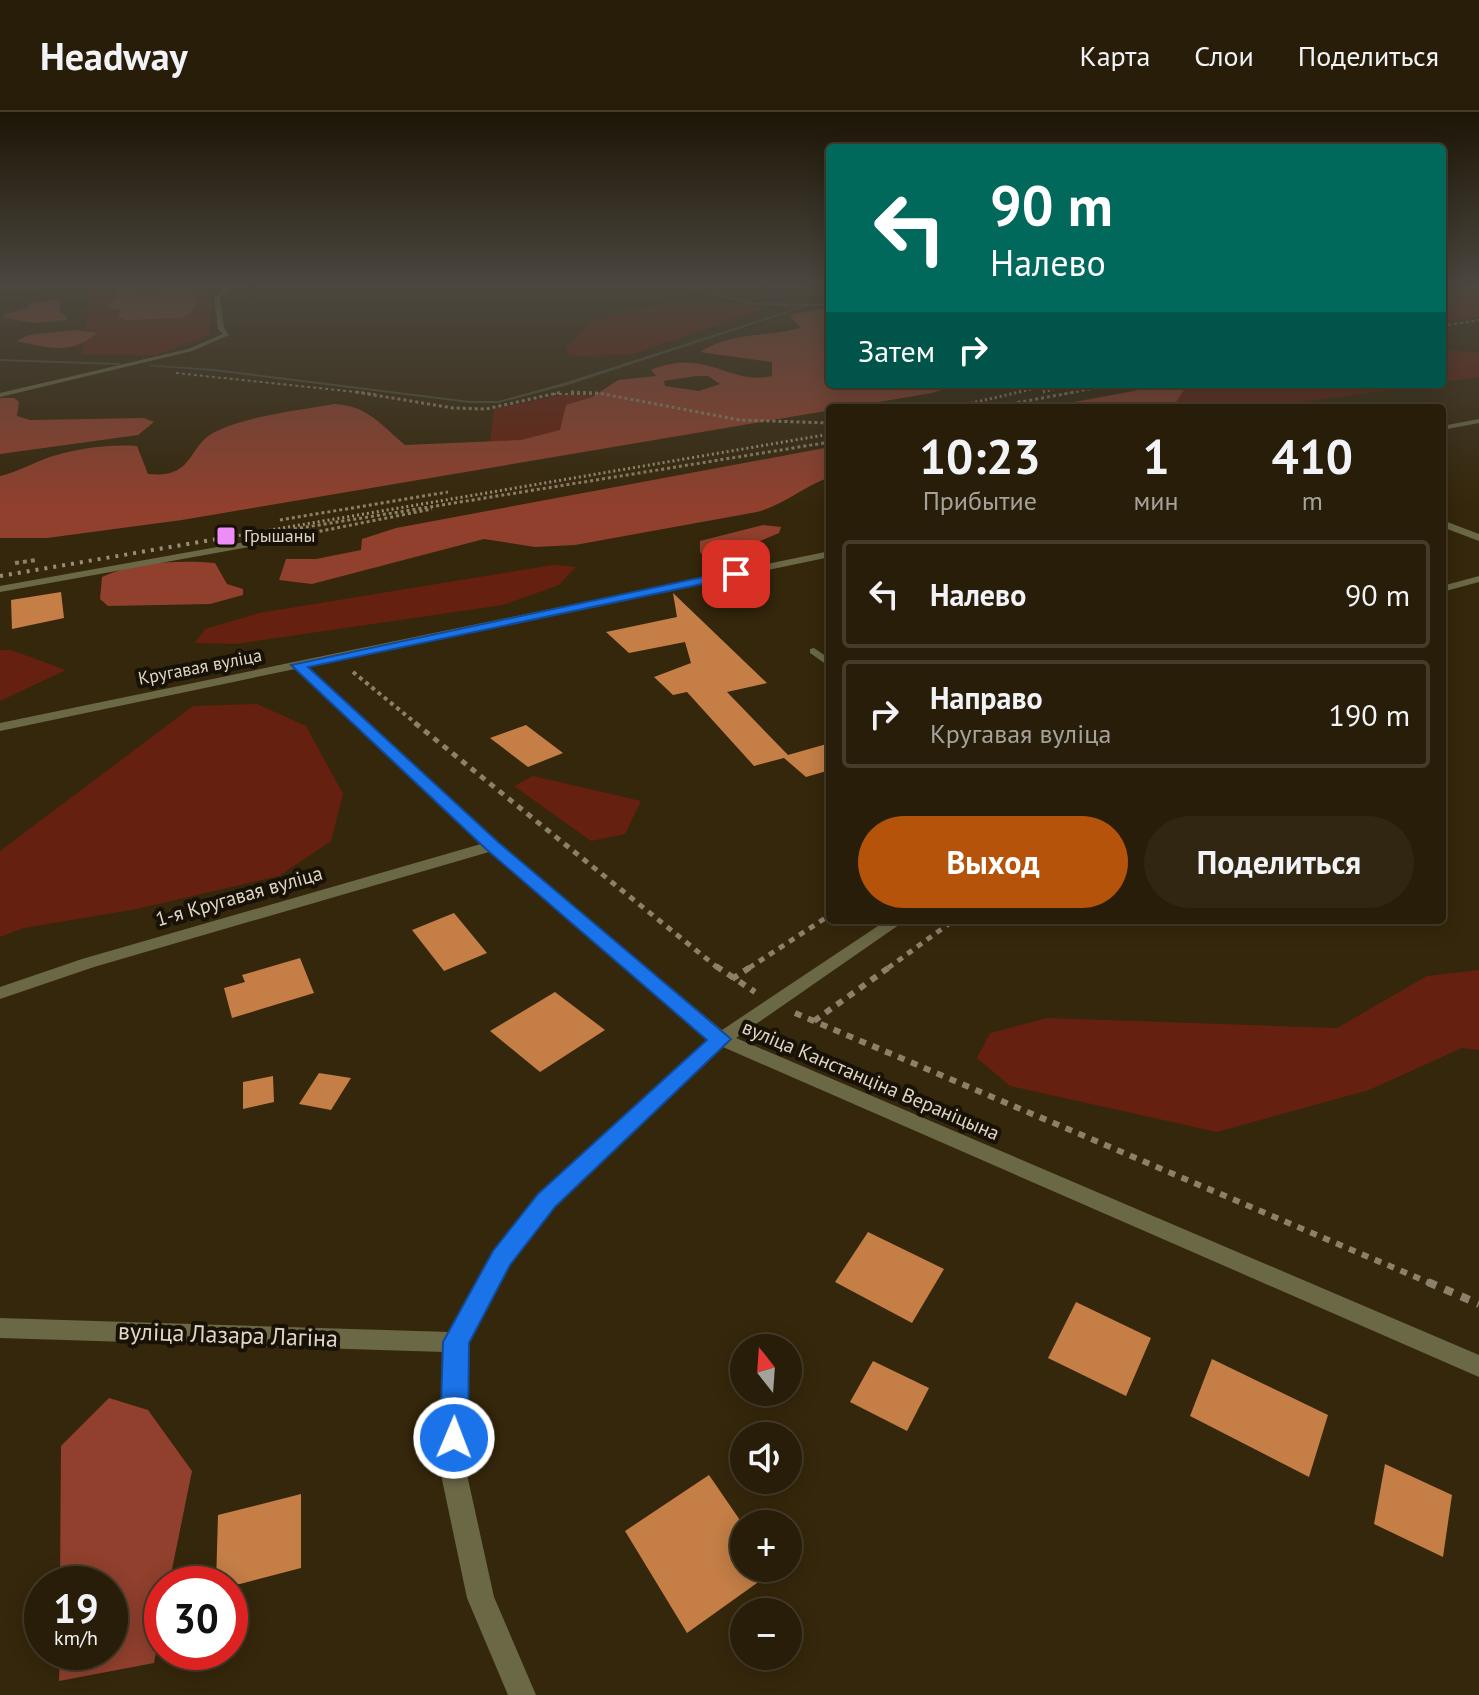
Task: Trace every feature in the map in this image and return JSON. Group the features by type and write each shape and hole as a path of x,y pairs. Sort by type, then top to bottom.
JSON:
{"street":[{"path":"1446,427 1479,421"},
{"path":"1446,525 1479,538"},
{"name":"Кругавая вуліца","path":"0,727 826,555"},
{"path":"1446,588 1479,579"},
{"name":"вуліца Канстанціна Вераніцына","path":"298,665 492,846 721,1039 1479,1366"},
{"name":"1-я Кругавая вуліца","path":"0,993 88,963 492,846"},
{"path":"522,1695 481,1598 453,1470 456,1342 502,1258 546,1200 721,1039 892,924"},
{"name":"вуліца Лазара Лагіна","path":"0,1328 456,1342"}],"lane":[{"path":"0,395 163,357"},
{"path":"0,589 279,539"},
{"path":"814,651 826,661"}],"path":[{"path":"119,368 486,409 563,392 598,393 652,402 673,410 740,420 826,423"},
{"path":"1010,404 1099,388"},
{"path":"279,539 444,506 826,443"},
{"path":"416,508 444,506"},
{"path":"301,516 309,533"},
{"path":"345,665 732,979 826,918"},
{"path":"948,924 813,1022 1479,1304"}],"shaded area":[{"path":"735,357 826,357 826,388 948,388 867,404 826,404 826,411 182,520 47,538 0,538 0,476 65,453 89,448 137,446 148,474 163,474 183,466 200,444 217,431 259,417 334,404 365,412 405,445 521,440 560,430 566,405 592,397 618,380 656,376 651,370 687,363 757,378 772,376 772,362","holes":["708,376 720,384 699,391 665,386 664,381"]},
{"path":"1446,357 1479,357 1479,377 1446,381"},
{"path":"1150,388 1185,388 1175,404 1064,404"},
{"path":"1185,388 1403,388 1289,404 1175,404"},
{"path":"566,394 592,395 646,408 566,434 490,444 494,409"},
{"path":"0,398 14,398 19,402 17,416 30,420 144,418 154,422 138,435 0,454"},
{"path":"826,448 826,479 757,512 575,545 535,547 484,539 312,584 279,580 286,559 316,559 361,550 362,539 396,528"},
{"path":"763,525 781,527 779,533 720,558 707,560 700,552 700,541"},
{"path":"157,563 215,563 227,584 243,589 243,595 210,604 108,606 100,599 102,577 115,572"},
{"path":"553,565 576,567 559,585 503,605 236,644 195,643 205,629 259,613"},
{"path":"0,650 11,650 66,670 0,701"},
{"path":"257,704 306,726 343,794 331,841 279,876 137,909 24,928 0,937 0,851 193,706"},
{"path":"533,776 641,801 625,834 591,841 514,786"},
{"path":"1479,970 1479,1050 1462,1048 1369,1090 1217,1132 1010,1086 977,1058 990,1033 1047,1018 1337,1028 1427,976"},
{"path":"109,1398 148,1410 192,1471 173,1566 144,1566 144,1665 128,1668 128,1566 60,1566 61,1446"},
{"path":"59,1670 117,1670 59,1681"}],"building":[{"path":"61,592 64,618 12,629 11,600"},
{"path":"673,593 767,683 727,692 788,755 826,744 826,771 806,777 784,758 754,766 687,692 673,695 654,677 691,663 685,642 629,653 606,632 677,617"},
{"path":"526,725 563,753 528,767 490,738"},
{"path":"454,913 487,953 444,971 412,930"},
{"path":"300,958 314,993 232,1018 224,988 245,982 242,975"},
{"path":"555,992 605,1030 540,1072 490,1031"},
{"path":"319,1073 351,1078 331,1110 299,1104"},
{"path":"273,1076 274,1102 243,1109 243,1082"},
{"path":"868,1232 944,1269 912,1323 835,1282"},
{"path":"1076,1302 1151,1338 1126,1396 1048,1358"},
{"path":"1212,1359 1328,1415 1309,1477 1190,1416"},
{"path":"873,1361 929,1388 907,1431 850,1402"},
{"path":"1385,1464 1452,1495 1443,1557 1374,1524"},
{"path":"709,1475 733,1510 730,1510 730,1582 758,1582 736,1598 730,1598 730,1602 687,1633 625,1531"},
{"path":"301,1494 301,1568 248,1582 248,1566 217,1566 218,1515"}],"waterway":[{"path":"151,366 214,370 470,402 498,402 649,357"},
{"path":"0,360 119,364"}],"railway":[{"path":"968,404 1036,388"},
{"path":"1043,392 1056,388"},
{"path":"224,538 826,435"},
{"path":"0,576 235,536"}],"place":[{"name":"Грышаны","path":"226,536"}],"route":[{"path":"454,1438 456,1342 502,1258 546,1200 721,1039 492,846 298,665 736,574"}]}
